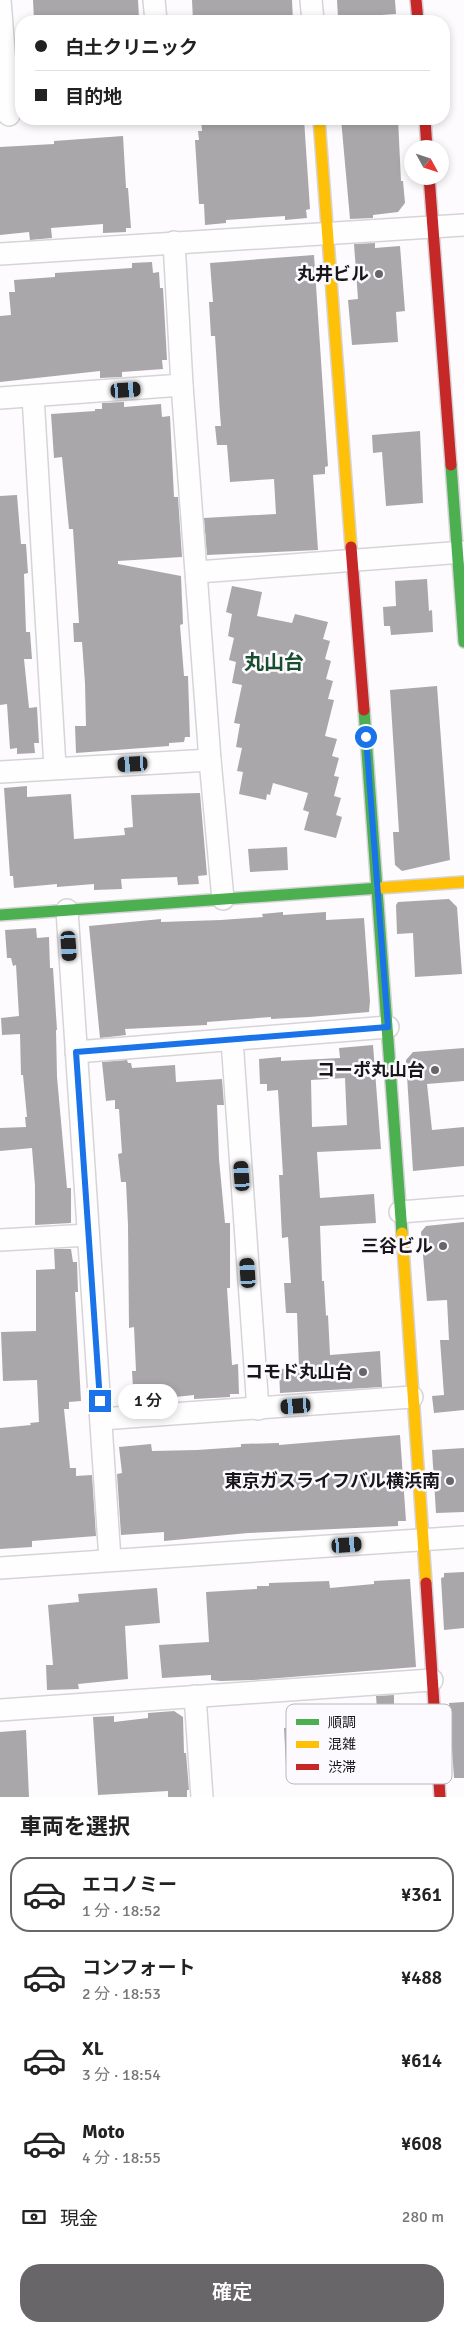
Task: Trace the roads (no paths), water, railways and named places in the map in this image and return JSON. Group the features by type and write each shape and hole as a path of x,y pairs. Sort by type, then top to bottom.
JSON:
{"street":[{"path":"0,0 10,115"},
{"path":"154,0 155,15"},
{"path":"311,0 312,15"},
{"path":"416,0 417,15"},
{"path":"320,125 378,888 434,1704"},
{"path":"425,125 426,140"},
{"path":"430,185 460,552 464,642"},
{"path":"0,254 464,225"},
{"path":"174,242 182,386 198,572 210,760 223,899"},
{"path":"0,398 182,386"},
{"path":"33,396 55,767"},
{"path":"198,572 460,552"},
{"path":"0,772 55,767 210,760"},
{"path":"0,915 464,882"},
{"path":"67,910 110,1560"},
{"path":"76,1052 388,1027"},
{"path":"232,1040 258,1408"},
{"path":"400,1212 464,1207"},
{"path":"0,1240 88,1235"},
{"path":"101,1419 412,1398"},
{"path":"0,1568 464,1537"},
{"path":"0,1710 432,1680"},
{"path":"195,1696 202,1797"},
{"path":"439,1784 440,1797"}],"place":[{"name":"丸井ビル","path":"379,274"},
{"name":"コーポ丸山台","path":"435,1070"},
{"name":"三谷ビル","path":"443,1246"},
{"name":"コモド丸山台","path":"363,1372"},
{"name":"東京ガスライフバル横浜南","path":"450,1481"}],"district":[{"name":"丸山台","path":"274,662"}]}
